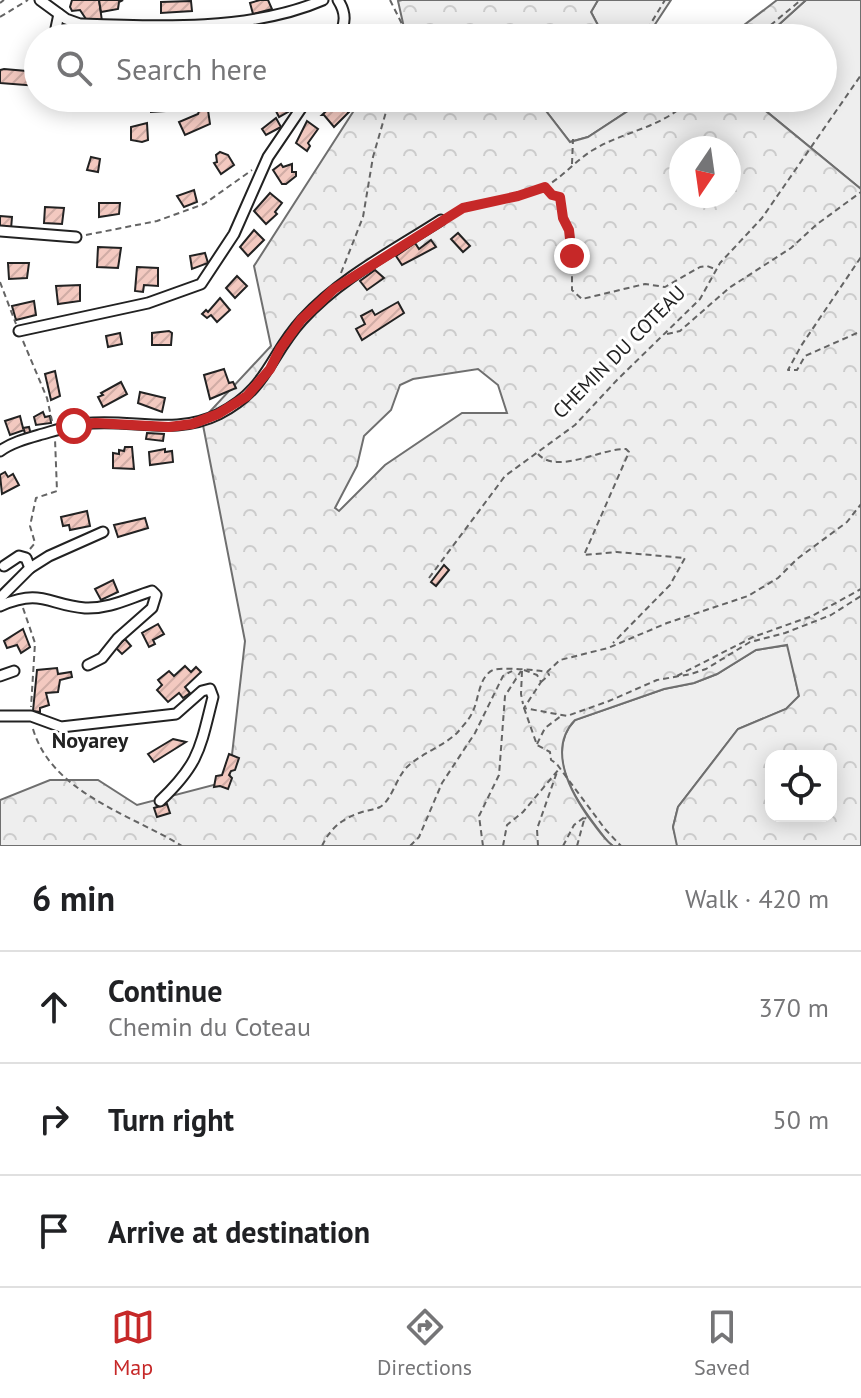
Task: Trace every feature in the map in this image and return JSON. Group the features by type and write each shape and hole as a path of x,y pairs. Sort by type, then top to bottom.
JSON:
{"street":[{"path":"40,0 80,24"},
{"path":"201,24 282,15 323,0"},
{"path":"338,0 344,10 344,24"},
{"path":"57,24 59,14"},
{"path":"19,331 148,303 201,284 234,234 268,157 299,112"},
{"path":"0,451 20,441 95,423 169,427 192,424 218,414 247,396 270,369 301,320 334,289 441,220"},
{"path":"0,231 76,237"},
{"path":"0,598 30,568 103,532"},
{"path":"4,566 19,556 26,558 30,568"},
{"path":"0,606 19,598 46,598 84,608 126,602 152,591 156,595 152,608 118,638 102,658 88,665"},
{"path":"0,676 14,671"},
{"path":"0,716 31,716 61,727 176,714 202,691 210,689 213,697 196,760 160,801"}],"path":[{"path":"0,17 28,0"},
{"path":"390,0 402,24"},
{"path":"650,24 665,0"},
{"path":"772,24 801,0"},
{"name":"CHEMIN DU COTEAU","path":"837,110 861,75"},
{"path":"334,289 363,217 373,157 386,112"},
{"path":"441,220 463,208 518,196 552,184 572,165 611,141 657,124 676,112"},
{"name":"CHEMIN DU COTEAU","path":"429,578 496,486 575,425 700,299 716,270 762,218 835,112"},
{"path":"572,165 573,139"},
{"path":"76,237 157,221 204,204 257,167"},
{"path":"545,187 552,195 560,197 562,202 563,218 572,246 572,290 582,299 645,284 665,287 704,266 716,270"},
{"path":"666,333 680,331 729,288 791,248 861,192"},
{"path":"857,333 805,356 797,370 788,370 861,257"},
{"path":"0,282 47,398 55,431"},
{"path":"537,453 542,459 557,461 579,460 617,448 629,452 584,555 617,552 685,558 670,585 614,640 612,646"},
{"path":"322,846 328,831 385,803 409,765 459,731 472,713 484,678 493,670 547,672 560,660 612,646 667,623 748,596 764,588 847,522 861,504"},
{"path":"676,676 753,637 812,616 861,589"},
{"path":"537,745 550,723 564,715 609,701 657,680 706,669 750,642 814,623 861,596"},
{"path":"522,670 537,675 541,682"},
{"path":"522,670 521,694 537,745 550,752 550,758 558,769 621,846"},
{"path":"483,846 479,816 499,775 505,696 522,670"},
{"path":"410,846 419,837 442,783 475,733 503,676 513,671"},
{"path":"524,706 549,675 547,672"},
{"path":"524,706 564,715"},
{"path":"31,716 41,750 61,775 97,800 182,846"},
{"path":"503,846 507,825 532,803 558,769"},
{"path":"538,846 537,829 558,769"},
{"path":"577,846 580,828 589,807"},
{"path":"563,846 574,825 586,816"}],"green space":[{"path":"598,0 671,0 655,24 597,24 591,12"},
{"path":"598,0 591,12 597,24 403,24 398,1"},
{"path":"777,0 806,0 779,24 745,24"},
{"path":"806,0 861,0 861,189 767,112 837,112 837,24 779,24"},
{"path":"353,112 547,112 570,142 588,137 626,112 767,112 861,189 861,846 677,846 673,827 678,807 738,729 786,709 799,696 787,645 756,650 717,674 694,683 664,689 575,720 563,745 565,772 584,811 613,846 0,846 0,800 50,780 98,780 137,805 229,781 245,641 202,420 271,346 254,266","holes":["478,369 498,385 507,413 462,413 385,465 339,511 335,508 357,466 364,436 391,410 400,385 413,379"]},
{"path":"547,112 626,112 588,137 570,142"},
{"path":"788,645 799,696 786,709 738,729 678,807 673,827 678,846 613,846 608,842 578,800 563,767 565,735 575,720 664,689 694,683 717,674 756,650"}],"building":[{"path":"72,0 99,0 102,21 86,19 80,10 72,11"},
{"path":"99,0 123,0 119,2 118,9 101,12"},
{"path":"268,0 272,9 253,14 250,3"},
{"path":"191,1 192,11 161,13 161,2"},
{"path":"0,70 24,71 24,85 0,83"},
{"path":"208,112 210,124 185,135 179,122"},
{"path":"325,112 349,112 334,127 322,115"},
{"path":"276,118 281,127 266,135 262,129"},
{"path":"307,121 318,129 308,143 307,151 296,143"},
{"path":"147,123 148,140 131,140 131,127"},
{"path":"220,152 228,155 234,165 221,174 214,163"},
{"path":"91,157 100,159 98,172 87,170"},
{"path":"281,164 283,167 292,164 292,172 296,172 296,176 286,184 282,184 273,170"},
{"path":"194,190 197,202 184,207 177,196"},
{"path":"270,193 282,203 275,212 277,214 266,224 254,211"},
{"path":"99,203 120,203 119,214 99,217"},
{"path":"45,207 64,208 62,224 44,223"},
{"path":"0,216 12,217 11,229 0,228"},
{"path":"254,230 264,240 248,256 240,247"},
{"path":"458,233 470,246 463,252 451,239"},
{"path":"431,240 436,247 402,265 396,256 415,243 419,249"},
{"path":"98,247 121,248 118,268 97,267"},
{"path":"205,253 208,263 192,269 190,256"},
{"path":"8,263 29,263 27,278 9,279"},
{"path":"137,267 158,268 158,286 144,285 143,292 135,291"},
{"path":"375,270 384,278 367,290 360,281"},
{"path":"237,276 247,286 235,298 226,288"},
{"path":"80,285 80,301 58,304 56,286"},
{"path":"220,298 230,310 217,322 211,315 207,318 202,314 206,310 208,312"},
{"path":"34,301 36,315 16,320 12,306"},
{"path":"398,302 404,313 362,340 356,329 365,324 361,316 372,310 375,315"},
{"path":"120,333 122,344 108,347 106,336"},
{"path":"152,333 172,333 171,345 152,345"},
{"path":"224,369 229,383 233,382 236,388 210,399 204,375"},
{"path":"55,371 60,396 51,400 45,374"},
{"path":"121,382 127,394 103,407 98,397"},
{"path":"140,392 165,398 162,412 138,403"},
{"path":"43,412 45,417 50,416 51,423 36,425 34,417"},
{"path":"20,416 23,428 29,427 31,435 26,437 24,430 10,435 5,421"},
{"path":"147,433 164,434 163,441 146,439"},
{"path":"125,447 132,447 134,469 113,468 113,453 119,454 119,450 124,451"},
{"path":"165,449 165,452 172,451 173,462 150,465 149,452"},
{"path":"5,472 8,477 13,474 19,485 2,494 0,475"},
{"path":"87,511 90,526 70,530 69,525 63,526 61,517"},
{"path":"145,518 148,528 118,537 114,525"},
{"path":"444,565 449,570 436,586 431,582"},
{"path":"113,580 118,592 101,600 95,589"},
{"path":"158,624 164,634 153,640 155,644 149,647 142,633"},
{"path":"23,629 30,647 21,653 17,645 7,648 4,641"},
{"path":"125,639 131,646 122,654 116,648"},
{"path":"185,666 191,672 196,667 201,672 185,687 190,693 183,698 179,693 168,702 157,690 162,685 158,680 169,671 174,676"},
{"path":"57,668 58,674 71,672 72,677 60,680 58,692 46,693 49,705 40,708 40,712 33,711 37,670"},
{"path":"173,739 186,742 154,762 148,754"},
{"path":"229,754 239,758 235,770 229,775 232,778 228,789 214,787 216,776 222,775"},
{"path":"167,804 170,813 157,817 154,808"}],"district":[{"name":"Noyarey","path":"90,740"}],"route":[{"path":"74,426 95,423 169,427 192,424 218,414 247,396 270,369 301,320 334,289 463,208 545,187 552,195 560,197 562,202 572,256"}]}
